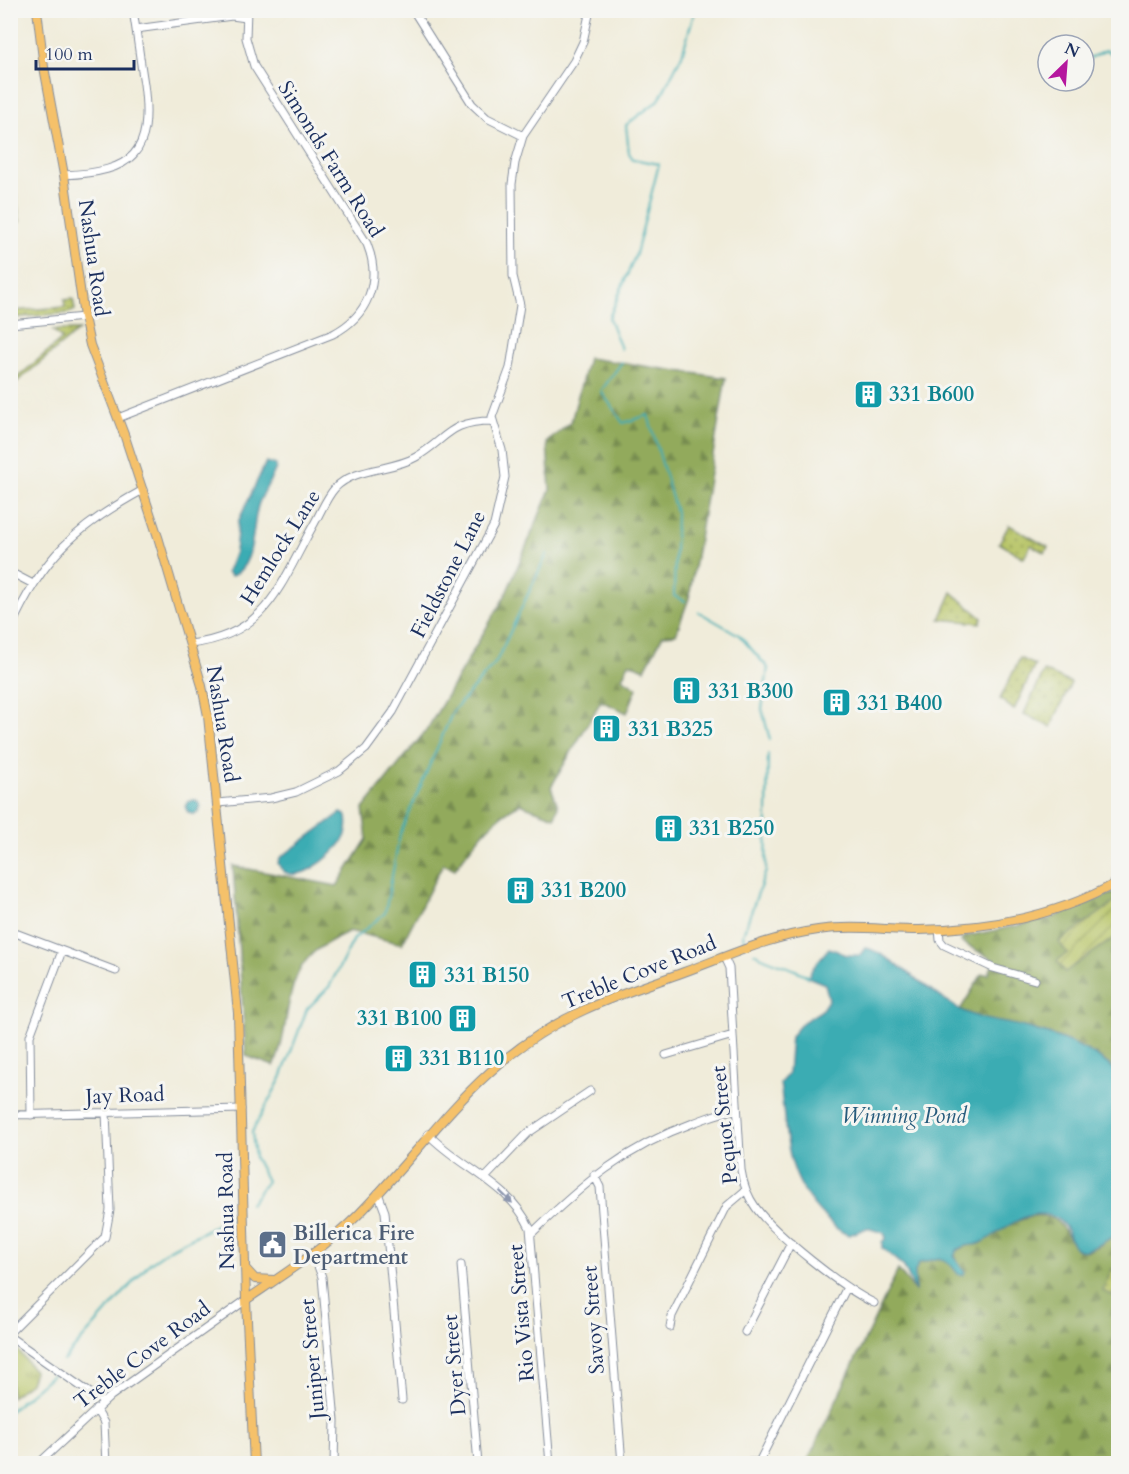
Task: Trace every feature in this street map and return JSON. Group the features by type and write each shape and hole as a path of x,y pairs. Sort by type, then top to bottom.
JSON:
{"main road":[{"name":"Nashua Road","path":"38,10 44,67 64,176 84,318 90,345 143,490 207,708 238,1005 246,1300 254,1464"},
{"name":"Treble Cove Road","path":"246,1300 313,1253 348,1224 378,1193 428,1134 491,1069 548,1029 597,1005 779,938 816,930 939,929 985,926 1042,913 1087,897 1119,882"},
{"path":"245,1268 255,1279 275,1280"}],"street":[{"path":"64,176 118,166 131,157 143,141 148,116 133,10"},
{"path":"413,10 472,104 487,118 523,136"},
{"path":"492,421 510,368 520,305 513,276 512,184 523,136 574,62 583,42 590,10"},
{"path":"136,29 246,14"},
{"name":"Simonds Farm Road","path":"118,418 333,334 356,318 371,291 374,267 367,244 258,76 247,44 246,14"},
{"path":"10,324 84,318"},
{"name":"Hemlock Lane","path":"190,644 205,642 236,632 260,615 275,594 329,498 345,481 415,458 458,426 492,421"},
{"name":"Fieldstone Lane","path":"218,804 271,798 307,788 350,764 380,732 494,525 505,477 502,450 492,421"},
{"path":"10,629 33,584 50,560 83,526 143,490"},
{"path":"10,572 33,584"},
{"path":"939,929 940,940 944,945 993,968 1035,980"},
{"path":"10,931 116,971"},
{"path":"32,1115 30,1036 62,951"},
{"name":"Pequot Street","path":"724,957 729,968 742,1177 746,1190 761,1214 792,1243 847,1287 874,1303"},
{"path":"666,1055 733,1035"},
{"path":"485,1178 528,1133 590,1091"},
{"name":"Jay Road","path":"10,1115 242,1108"},
{"path":"531,1234 594,1175 633,1150 670,1132 724,1112 737,1110"},
{"path":"10,1332 105,1238 110,1210 106,1112"},
{"name":"Rio Vista Street","path":"428,1134 485,1178 520,1211 531,1234 550,1464"},
{"name":"Savoy Street","path":"594,1175 600,1187 622,1464"},
{"path":"670,1327 672,1316 727,1206 737,1194 746,1190"},
{"path":"378,1193 386,1212 402,1400"},
{"path":"745,1332 792,1243"},
{"name":"Juniper Street","path":"313,1253 322,1276 334,1421 334,1464"},
{"name":"Dyer Street","path":"461,1265 478,1464"},
{"path":"690,1464 758,1463 847,1287"},
{"name":"Treble Cove Road","path":"38,1464 103,1402 246,1300"},
{"path":"10,1337 103,1402"},
{"path":"96,1409 104,1423 106,1464"}],"green space":[{"path":"10,160 20,222 11,223 10,223"},
{"path":"73,299 75,310 69,313 11,318 11,311 65,307 64,300"},
{"path":"53,330 79,330 11,387 11,383 62,339"},
{"path":"588,358 726,378 689,598 676,634 663,635 645,669 629,663 622,678 637,688 627,713 601,701 551,787 558,806 555,817 520,804 492,824 455,869 443,864 402,944 349,931 313,953 303,964 296,977 274,1066 246,1056 233,866 337,886 367,839 363,809 428,728 505,596 550,490 547,442 571,422"},
{"path":"1009,525 1048,547 1045,553 1031,545 1024,558 999,543"},
{"path":"952,592 982,618 980,623 940,619"},
{"path":"1020,658 1035,665 1014,710 1000,699"},
{"path":"1044,671 1071,683 1051,727 1024,714"},
{"path":"1118,891 1118,1073 1096,1056 1070,1042 1042,1032 974,1016 960,1010 982,974 989,974 994,960 961,942 963,937 1049,919"},
{"path":"1118,900 1118,935 1065,972 1057,961 1067,953 1059,942"},
{"path":"1033,1216 1046,1216 1055,1220 1062,1226 1076,1247 1082,1250 1097,1247 1118,1232 1118,1463 806,1464 898,1270 915,1291 915,1271 919,1263 939,1258 959,1266 954,1252 970,1243 980,1244 1008,1224"},
{"path":"1112,1269 1118,1272 1118,1286 1114,1296 1103,1291"},
{"path":"11,1346 17,1349 34,1371 30,1383 11,1397"}],"water":[{"path":"266,462 276,465 276,468 259,503 252,544 245,564 231,576 227,572 235,552 238,522"},
{"path":"190,800 196,800 200,807 196,814 190,814 186,810 186,804"},
{"path":"341,813 347,816 348,825 344,839 332,854 302,873 292,874 284,871 278,863 280,858"},
{"name":"Winning Pond","path":"829,948 849,955 860,955 865,948 874,951 898,965 940,997 963,1011 1057,1037 1096,1056 1118,1073 1118,1233 1098,1245 1086,1250 1078,1250 1061,1222 1051,1216 1032,1215 1015,1222 980,1243 963,1246 957,1250 954,1256 965,1272 963,1275 959,1275 951,1265 939,1258 919,1263 915,1271 915,1291 904,1267 882,1248 882,1242 886,1238 884,1233 867,1228 849,1235 832,1224 811,1201 794,1170 786,1137 780,1083 788,1074 791,1036 803,1022 821,1011 829,999 825,984 808,977"}],"waterway":[{"path":"621,349 609,318 636,254 659,164 633,159 629,153 626,125 659,100 682,55 695,10"},
{"path":"1096,55 1106,50 1118,58"},
{"path":"622,362 601,391 623,423 648,415 676,512 674,596 685,601"},
{"path":"250,1204 267,1181 255,1158 252,1132 281,1078 307,1009 329,987 354,939 385,913 400,834 453,711 496,662 547,554"},
{"path":"699,612 739,635 768,668 762,709 770,740"},
{"path":"744,941 743,934 766,871 768,754"},
{"path":"754,953 809,977"},
{"path":"63,1361 150,1263 170,1249 237,1214"},
{"path":"10,1411 53,1374"}],"place":[{"name":"331 B600","path":"868,394"},
{"name":"331 B300","path":"687,691"},
{"name":"331 B400","path":"836,703"},
{"name":"331 B325","path":"607,729"},
{"name":"331 B250","path":"668,828"},
{"name":"331 B200","path":"520,890"},
{"name":"331 B150","path":"423,975"},
{"name":"331 B100","path":"463,1018"},
{"name":"331 B110","path":"398,1058"},
{"name":"Billerica Fire Department","path":"272,1245"}]}
